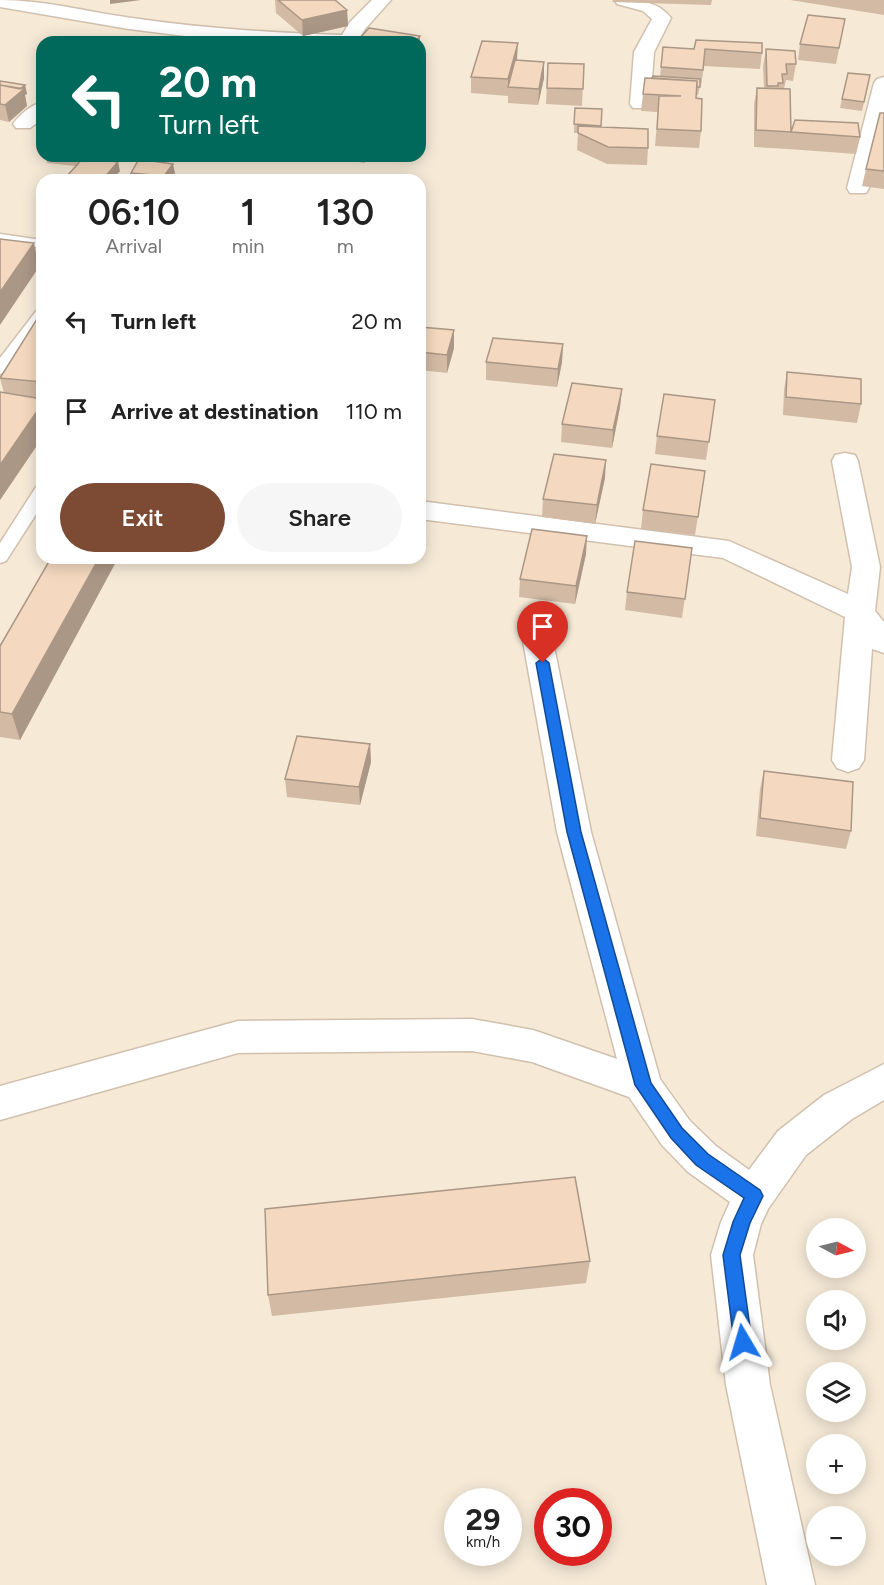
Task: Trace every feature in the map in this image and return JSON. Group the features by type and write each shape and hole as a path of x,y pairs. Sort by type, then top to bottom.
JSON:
{"street":[{"path":"352,36 381,0"},
{"path":"624,0 650,7 662,18 644,52 640,104"},
{"path":"0,1 141,25 165,19 247,36"},
{"path":"127,36 141,25"},
{"path":"858,188 880,122 884,83"},
{"path":"23,124 36,113"},
{"path":"845,461 865,552 866,567 848,760"},
{"path":"426,511 711,546 741,555 860,612 884,643"},
{"path":"538,641 574,832 643,1085 676,1133 702,1159 754,1196"},
{"path":"0,1103 238,1037 472,1035 532,1046 643,1085"},
{"path":"791,1585 748,1385 732,1255 741,1222 754,1196 792,1143 838,1107 884,1080"}],"lane":[{"path":"0,238 36,243"},
{"path":"0,369 36,321"},
{"path":"0,557 36,500"}],"shaded area":[{"path":"0,0 884,0 884,1585 0,1585"}],"building":[{"path":"278,0 335,0 347,10 302,20"},
{"path":"808,15 845,19 839,48 800,44"},
{"path":"369,28 420,36 362,36"},
{"path":"696,40 762,43 762,53 705,49 703,70 661,67 663,47 694,49"},
{"path":"482,41 518,43 508,79 471,77"},
{"path":"766,49 795,51 796,64 786,64 787,74 782,74 783,83 778,83 778,86 767,86"},
{"path":"515,60 544,62 539,89 508,87"},
{"path":"548,63 584,64 583,89 547,88"},
{"path":"848,73 870,75 864,102 842,99"},
{"path":"653,76 700,79 700,87 697,87 697,81 652,78"},
{"path":"645,78 697,81 696,98 702,99 701,131 657,129 659,96 681,96 643,94"},
{"path":"0,81 25,85 20,89 0,85"},
{"path":"0,85 24,89 5,105 0,104"},
{"path":"757,88 790,89 791,132 756,130"},
{"path":"575,108 602,109 601,126 574,124"},
{"path":"880,113 884,113 884,171 866,169"},
{"path":"795,120 858,123 860,137 791,132"},
{"path":"578,126 648,129 648,148 608,147 578,133"},
{"path":"80,162 118,162 107,174 69,174"},
{"path":"137,162 173,164 166,174 131,173"},
{"path":"0,239 34,243 0,292"},
{"path":"36,321 36,381 0,378"},
{"path":"426,328 454,330 447,355 426,353"},
{"path":"493,338 563,344 558,369 486,362"},
{"path":"787,372 861,379 861,404 786,397"},
{"path":"572,383 622,389 613,430 562,424"},
{"path":"0,392 36,398 36,413 0,465"},
{"path":"664,394 715,400 709,442 657,436"},
{"path":"554,454 606,460 597,505 543,499"},
{"path":"651,464 705,471 698,517 643,510"},
{"path":"532,529 587,536 576,586 520,579"},
{"path":"635,541 692,548 685,599 627,592"},
{"path":"48,564 96,564 12,714 0,712 0,646"},
{"path":"297,736 370,744 359,787 285,779"},
{"path":"764,771 853,782 851,831 760,818"},
{"path":"575,1177 590,1261 268,1295 265,1209"}],"route":[{"path":"543,663 574,832 643,1085 676,1133 702,1159 754,1196 741,1222 732,1255 743,1342"}]}
